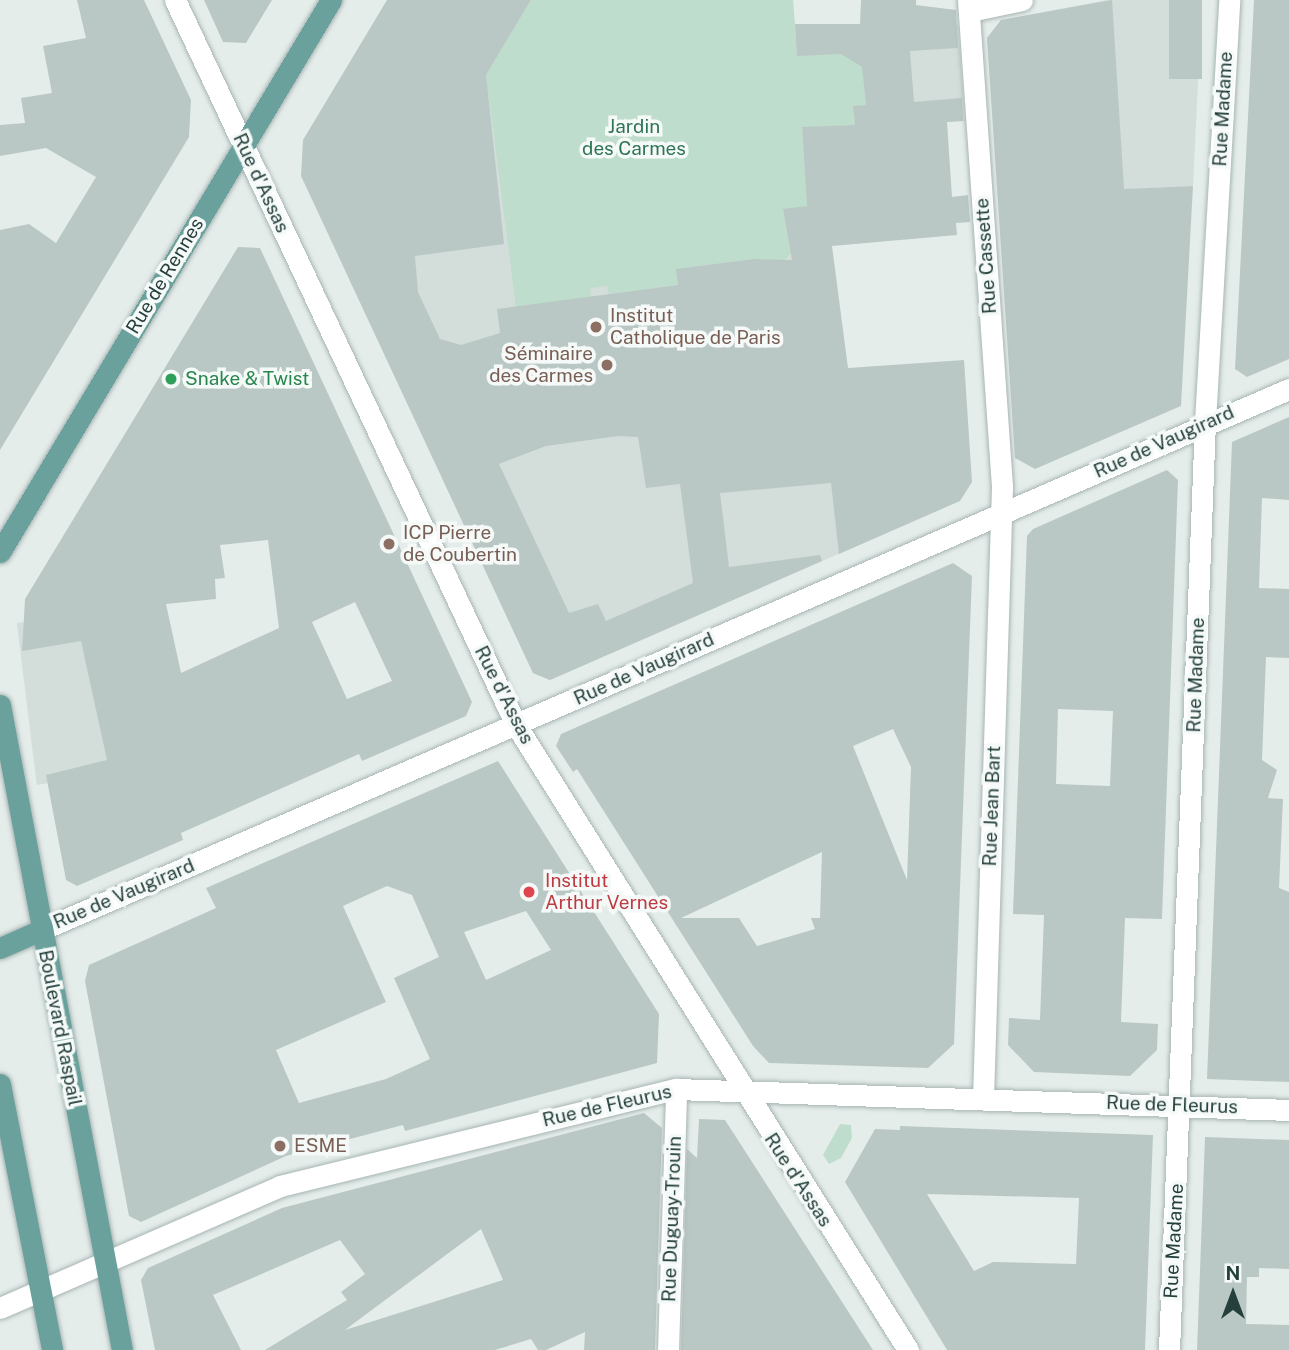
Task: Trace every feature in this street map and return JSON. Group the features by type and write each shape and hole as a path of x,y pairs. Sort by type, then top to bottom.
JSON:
{"main road":[{"name":"Rue de Rennes","path":"0,552 331,0"},
{"name":"Boulevard Raspail","path":"0,705 122,1350"},
{"name":"Rue de Vaugirard","path":"0,948 41,930"},
{"path":"0,1084 52,1350"}],"street":[{"name":"Rue d'Assas","path":"175,0 516,725 740,1090 908,1350"},
{"path":"968,6 1022,0"},
{"name":"Rue Madame","path":"1169,1350 1205,422 1229,0"},
{"name":"Rue Cassette","path":"968,6 1001,513"},
{"name":"Rue de Vaugirard","path":"41,930 516,725 1205,422 1289,389"},
{"name":"Rue Jean Bart","path":"983,1099 1001,513"},
{"name":"Rue de Fleurus","path":"0,1308 104,1259 280,1186 676,1089 1289,1110"},
{"name":"Rue Duguay-Trouin","path":"668,1350 676,1089"}],"shaded area":[{"name":"Institut Catholique de Paris","path":"531,0 793,0 795,24 958,25 965,121 802,128 816,298 859,460 868,541 550,680 533,673 349,279 416,269 409,201"},
{"path":"1107,0 1202,0 1193,186 1065,192 1057,78 990,84 987,38 1001,20"},
{"path":"131,609 151,771 37,785 17,623"}],"green space":[{"name":"Jardin des Carmes","path":"531,0 793,0 797,56 850,53 862,64 866,105 854,107 855,125 802,128 807,206 783,210 791,253 781,264 754,259 677,269 678,285 609,294 607,286 590,288 591,297 516,307 488,90 480,85"},
{"path":"840,1124 851,1125 852,1138 841,1158 829,1164 823,1155"}],"building":[{"path":"77,0 144,0 191,100 189,137 0,450 0,230 29,224 56,243 96,177 46,148 0,156 0,125 25,123 21,98 52,93 43,46 86,38"},
{"path":"204,0 272,0 246,43 223,42"},
{"path":"387,0 531,0 486,75 504,244 415,256 418,292 440,339 461,345 500,333 497,309 678,285 676,269 754,259 792,260 783,209 807,206 802,127 855,125 853,106 866,105 862,67 841,54 797,56 795,24 860,24 861,0 916,0 916,5 956,10 958,48 910,51 914,102 962,98 963,121 947,122 952,197 968,195 970,222 956,223 957,235 832,246 848,368 964,360 972,482 960,501 839,554 831,483 720,493 729,567 820,555 822,561 550,680 533,673 301,176 303,140","holes":["618,436 638,437 646,488 680,484 693,583 606,621 598,604 569,613 499,464 546,446"]},
{"path":"1112,0 1124,189 1193,186 1181,406 1035,469 1015,458 987,38 1001,20"},
{"path":"1169,0 1202,0 1202,79 1169,79"},
{"path":"1254,0 1289,0 1289,359 1247,377 1235,369"},
{"path":"238,247 260,248 472,702 466,716 362,761 359,754 181,833 183,840 77,886 66,880 46,775 107,760 81,641 22,651 25,599","holes":["268,540 279,628 181,673 166,604 216,599 215,579 225,578 220,545","355,602 392,681 347,699 312,622"]},
{"path":"1289,417 1289,500 1262,498 1259,588 1289,589 1289,658 1266,657 1262,760 1277,770 1268,798 1283,799 1279,888 1289,892 1289,1082 1207,1079 1232,442"},
{"path":"1167,470 1178,480 1162,919 1125,918 1121,1022 1158,1024 1157,1050 1130,1076 1034,1072 1008,1045 1009,1018 1040,1020 1044,915 1013,914 1027,536 1033,529","holes":["1058,709 1113,711 1110,786 1056,784"]},
{"path":"953,563 972,576 954,1044 928,1068 769,1063 753,1046 577,769 573,772 556,746 561,734","holes":["893,729 911,767 907,880 853,746","822,852 820,918 811,918 815,929 757,946 739,918 681,918"]},
{"path":"498,761 659,1014 657,1063 405,1131 403,1125 286,1156 141,1222 129,1216 85,981 89,965 216,908 206,888","holes":["387,886 412,895 439,957 394,978 430,1059 386,1079 299,1103 276,1050 386,1002 343,906","526,911 551,950 486,980 464,932"]},
{"path":"644,1113 662,1128 655,1350 584,1350 585,1332 546,1350 538,1350 531,1339 495,1350 265,1350 347,1300 341,1292 365,1274 340,1240 213,1295 241,1350 155,1350 141,1280 148,1268 282,1208","holes":["481,1229 503,1280 345,1330"]},
{"path":"699,1119 725,1120 873,1350 681,1350 687,1149 697,1158"},
{"path":"900,1126 1153,1135 1145,1350 947,1350 845,1182 875,1129 900,1130","holes":["927,1194 1079,1198 1076,1264 993,1262 974,1271"]},
{"path":"1205,1137 1289,1140 1289,1269 1259,1268 1259,1277 1247,1277 1246,1324 1289,1325 1289,1350 1197,1350"}],"place":[{"name":"Institut Catholique de Paris","path":"596,327"},
{"name":"Séminaire des Carmes","path":"607,365"},
{"name":"Snake & Twist","path":"171,379"},
{"name":"ICP Pierre de Coubertin","path":"389,544"},
{"name":"Institut Arthur Vernes","path":"529,892"},
{"name":"ESME","path":"280,1146"}]}
